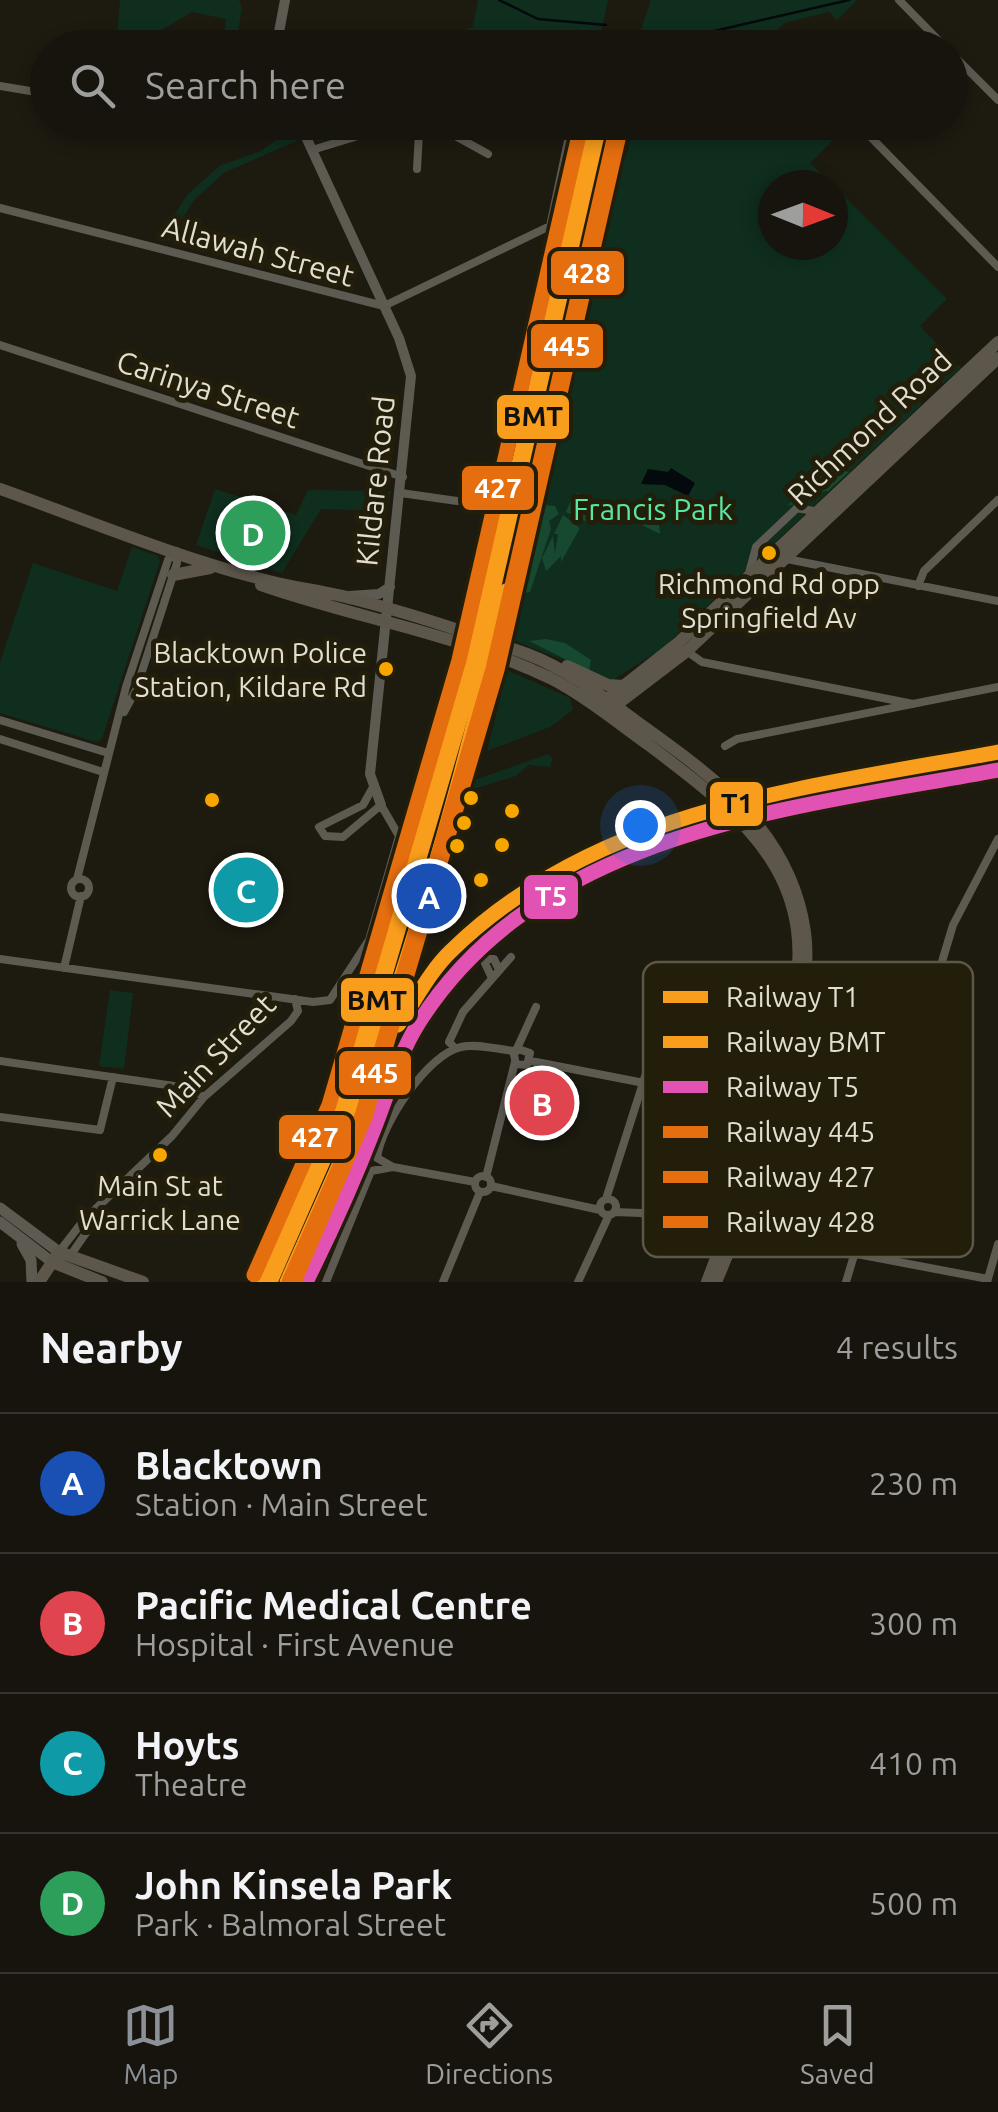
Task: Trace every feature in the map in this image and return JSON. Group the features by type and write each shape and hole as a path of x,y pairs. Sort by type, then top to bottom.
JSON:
{"main road":[{"name":"Richmond Road","path":"606,707 657,674 748,578 779,556 819,512 998,342"},
{"name":"Richmond Road","path":"606,707 624,686 682,647 998,358"},
{"path":"0,489 176,551 343,596 424,633 550,678 634,720 720,783 756,818 778,850 800,904 806,962"},
{"path":"176,551 210,568 564,664 608,685 624,686"},
{"path":"173,575 210,568"},
{"path":"531,656 606,707 743,820 771,857 792,915 798,962"},
{"path":"634,720 633,703 657,674"},
{"path":"0,1208 61,1260 143,1282"},
{"path":"0,1222 19,1239 102,1282"},
{"path":"19,1239 31,1260 36,1282"},
{"path":"707,1282 720,1257"},
{"path":"716,1282 724,1257"},
{"name":"Main Street","path":"36,1282 61,1260"},
{"name":"Main Street","path":"53,1282 61,1260"}],"street":[{"path":"279,30 285,0"},
{"path":"900,0 929,30"},
{"path":"968,70 998,100"},
{"path":"0,86 30,91"},
{"name":"Kildare Road","path":"307,140 384,306 411,376 372,789"},
{"path":"312,150 344,140"},
{"path":"416,169 418,140"},
{"path":"464,140 488,154"},
{"name":"Allawah Street","path":"0,208 384,306 550,226 568,140"},
{"path":"874,140 998,267"},
{"name":"Carinya Street","path":"0,345 402,477"},
{"path":"400,493 457,501"},
{"path":"918,586 924,571 998,500"},
{"path":"748,578 756,547 797,508 819,512"},
{"path":"120,718 136,690 173,575 176,551"},
{"path":"74,919 72,892 81,880 102,772 168,560 176,551"},
{"path":"779,556 998,601"},
{"path":"343,596 372,595 390,587"},
{"path":"384,650 398,635 424,633"},
{"path":"682,647 702,662 913,704"},
{"path":"725,746 998,687"},
{"path":"858,691 864,701 861,714"},
{"path":"0,720 108,754"},
{"path":"0,739 102,772"},
{"path":"372,789 381,805 343,837 320,833 322,822 362,804 372,789"},
{"name":"Main Street","path":"61,1260 110,1198 204,1097 291,1021 298,1012 296,998 320,1002 336,996 370,940 399,846 396,825 381,805"},
{"path":"942,962 953,925 998,839"},
{"path":"64,968 74,919 88,890 81,880"},
{"path":"72,892 82,896"},
{"path":"458,1047 464,1012 511,957"},
{"path":"0,959 296,998"},
{"path":"492,978 483,959 494,959 500,970"},
{"path":"443,1282 480,1192 489,1181 536,1007"},
{"path":"643,1082 492,1049 458,1047 444,1054 412,1087 378,1151 378,1160 393,1168 489,1181 643,1214"},
{"path":"0,1061 188,1088 204,1097"},
{"path":"0,1117 100,1130 113,1077"},
{"path":"578,1282 608,1207 643,1085"},
{"path":"326,1282 369,1174 393,1168"},
{"path":"475,1182 480,1192"},
{"path":"873,1257 987,1280 998,1244"},
{"path":"846,1282 857,1257"}],"green space":[{"path":"120,0 239,0 242,8 238,30 225,30 226,19 192,12 161,30 117,30"},
{"path":"478,0 608,0 602,30 464,30 473,27"},
{"path":"651,0 857,0 837,20 829,12 784,23 777,30 641,30"},
{"path":"276,140 296,141 224,173 194,200 169,241 160,238 187,195 219,166 261,151"},
{"name":"Francis Park","path":"630,140 833,140 810,163 817,170 758,170 758,260 848,260 848,200 947,299 920,326 961,368 944,383 932,381 921,392 921,405 663,648 613,680 515,641 615,174"},
{"path":"817,456 839,462 840,470 849,472 828,491 813,492 806,501 787,506 827,472 828,465 814,461"},
{"path":"215,489 296,515 308,490 391,491 388,511 321,509 282,573 196,545"},
{"path":"578,493 612,507 627,507 648,525 659,525 660,534 632,520 633,515 598,512 594,505 587,522 566,512 573,495"},
{"path":"546,505 555,506 559,514 549,521 551,529 530,592 525,593"},
{"path":"563,515 580,528 561,562 561,556 546,571 542,558 553,536 555,554 558,534 554,534"},
{"path":"132,547 158,556 160,561 102,739 96,742 0,713 0,662 33,563 117,591"},
{"path":"529,641 565,643 591,660 589,671"},
{"path":"507,670 570,698 573,710 550,727 487,751"},
{"path":"548,754 553,759 550,767 529,765 516,776 471,790 469,782"},
{"path":"110,990 133,993 124,1069 99,1066"},
{"path":"415,1048 366,1148 376,1124 368,1121 387,1078 395,1079"},
{"path":"338,1214 343,1215 315,1282 296,1282 303,1279"}],"shaded area":[{"path":"671,468 695,483 688,496 665,485 641,484 648,469 668,472"}],"waterway":[{"path":"499,0 538,19 606,25"},
{"path":"719,30 849,0"}],"rail line":[{"name":"427","path":"254,1275 329,1105 459,660 578,140"},
{"name":"T1","path":"260,1282 300,1199 334,1107 475,628 520,460 591,140"},
{"name":"BMT","path":"270,1282 345,1111 476,664 596,140"},
{"name":"445","path":"289,1282 362,1116 493,669 614,140"},
{"name":"428","path":"294,1282 365,1117 497,670 618,140"},
{"name":"T1","path":"343,1142 392,1006 434,870 506,591"},
{"name":"T1","path":"398,1025 451,951 509,903 571,865 638,835 707,811 852,778 998,752"},
{"name":"T5","path":"306,1282 418,1024 470,959 531,908 601,868 677,838 838,798 998,770"},
{"name":"T1","path":"287,1282 356,1127"}],"place":[{"name":"John Kinsela Park","path":"253,533"},
{"name":"Richmond Rd opp Springfield Av","path":"769,553"},
{"name":"Blacktown Police Station, Kildare Rd","path":"386,669"},
{"name":"Hoyts","path":"246,890"},
{"name":"Blacktown","path":"429,896"},
{"name":"Pacific Medical Centre","path":"542,1103"},
{"name":"Main St at Warrick Lane","path":"160,1155"}]}
